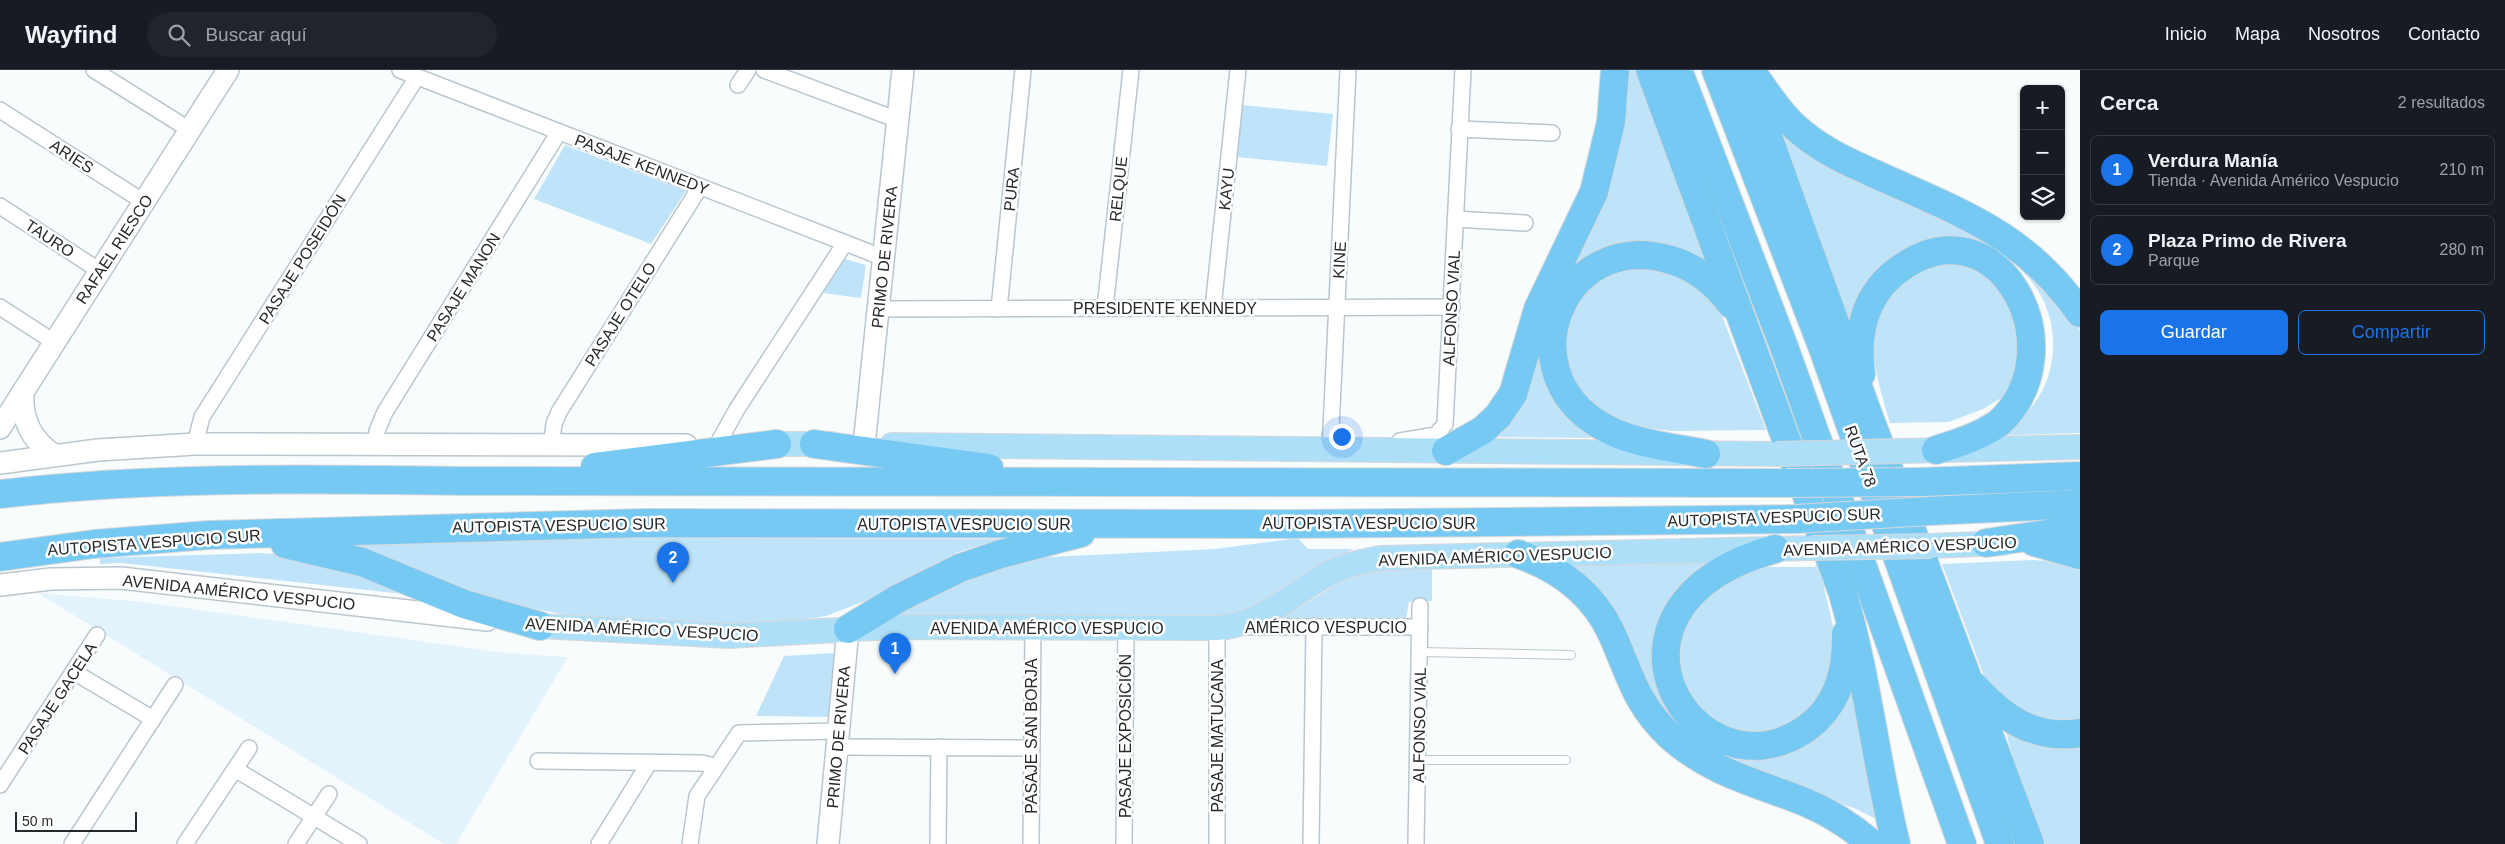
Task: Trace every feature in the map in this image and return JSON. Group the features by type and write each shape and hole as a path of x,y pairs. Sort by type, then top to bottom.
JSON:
{"highway":[{"path":"1446,451 1483,430 1498,416 1513,394 1538,309 1594,192 1607,146 1615,70"},
{"path":"1650,70 1842,591 1859,651 1878,768 1896,844"},
{"path":"1678,70 1786,353 1962,844"},
{"name":"RUTA 78","path":"1716,70 1822,346 2000,844"},
{"path":"1744,70 1865,406 2030,844"},
{"path":"1751,70 1786,118 1814,142 1840,158 1961,213 2004,236 2037,263 2080,313"},
{"path":"1865,406 1860,366 1861,330 1868,309 1883,284 1913,260 1937,252 1971,253 1988,257 2004,266 2019,278 2031,293 2045,323 2047,348 2040,375 2024,402 1999,423 1972,438 1936,450"},
{"path":"1706,454 1618,434 1584,414 1570,398 1557,374 1552,357 1554,328 1564,299 1582,276 1606,261 1635,255 1666,258 1696,271 1722,292 1741,318"},
{"path":"468,482 777,444"},
{"path":"814,444 1094,483"},
{"name":"AUTOPISTA VESPUCIO SUR","path":"0,494 95,485 217,479 468,482 1786,483 1921,482 2080,476"},
{"name":"AUTOPISTA VESPUCIO SUR","path":"0,557 94,544 209,535 644,522 1129,524 1796,519 2080,504"},
{"path":"848,629 920,588 980,561 1074,534 1129,524"},
{"path":"1986,544 2080,529"},
{"path":"209,535 266,540 343,556 381,568 464,604 540,626"},
{"path":"2034,542 2080,555"},
{"path":"1775,550 1733,564 1705,580 1685,600 1670,627 1665,652 1666,670 1672,687 1689,716 1709,733 1745,745 1772,744 1801,732 1825,712 1836,692 1845,662 1846,631 1842,591"},
{"path":"1518,554 1542,563 1561,574 1577,586 1592,602 1610,630 1632,686 1642,704 1656,722 1682,746 1738,779 1805,802 1826,812 1872,844"},
{"path":"1970,682 1996,709 2023,727 2053,734 2080,733"}],"main road":[{"name":"RAFAEL RIESCO","path":"0,428 228,70"},
{"name":"PRIMO DE RIVERA","path":"864,445 903,70"},
{"path":"23,392 22,404 28,427 39,443 54,454"},
{"path":"0,463 54,454 196,444 551,446 814,444 1706,454 2080,447"},
{"name":"AVENIDA AMÉRICO VESPUCIO","path":"0,585 70,578 129,579 540,626 729,636 772,636 848,629 1225,627 1279,606 1325,576 1358,562 1400,556 1775,550 2080,541"},
{"name":"PRIMO DE RIVERA","path":"828,844 848,629"}],"street":[{"path":"94,70 190,130"},
{"name":"PASAJE KENNEDY","path":"400,70 884,258"},
{"path":"738,85 748,70"},
{"path":"764,70 898,120"},
{"name":"PURA","path":"999,309 1023,70"},
{"name":"RELQUE","path":"1105,308 1131,70"},
{"name":"KAYU","path":"1213,308 1238,70"},
{"name":"KINE","path":"1330,450 1348,70"},
{"name":"ALFONSO VIAL","path":"1330,450 1431,437 1440,433 1445,424 1463,70"},
{"name":"PASAJE POSEIDÓN","path":"196,444 202,417 417,77"},
{"name":"ARIES","path":"0,110 144,202"},
{"path":"1459,129 1552,134"},
{"name":"PASAJE MANON","path":"376,445 377,431 385,412 559,132"},
{"name":"PASAJE OTELO","path":"551,446 554,424 559,412 700,187"},
{"name":"TAURO","path":"0,206 100,271"},
{"path":"1455,219 1526,223"},
{"path":"717,444 737,409 845,243"},
{"path":"0,307 54,342"},
{"name":"PRESIDENTE KENNEDY","path":"878,309 1452,307"},
{"name":"ALFONSO VIAL","path":"1416,844 1420,606"},
{"path":"1311,844 1314,626"},
{"name":"AMÉRICO VESPUCIO","path":"1225,627 1420,627"},
{"name":"PASAJE MATUCANA","path":"1217,844 1225,627"},
{"name":"PASAJE SAN BORJA","path":"1031,844 1033,628"},
{"name":"PASAJE EXPOSICIÓN","path":"1124,844 1126,629"},
{"name":"PASAJE GACELA","path":"0,785 97,635"},
{"path":"74,672 153,719"},
{"path":"72,844 175,685"},
{"path":"690,844 695,803 714,766 739,733 939,747 1031,748"},
{"path":"938,844 939,747"},
{"path":"185,844 249,748"},
{"path":"538,761 702,763 714,766"},
{"path":"599,844 649,763"},
{"path":"235,769 359,844"},
{"path":"296,844 329,794"}],"lane":[{"path":"1420,652 1571,655"},
{"path":"1418,760 1566,760"}],"shaded area":[{"path":"1623,70 1642,70 1717,277 1650,244 1547,322 1600,438 1487,437 1500,428"},
{"path":"1242,105 1333,114 1327,166 1236,157"},
{"path":"1763,107 1985,234 2061,300 2080,330 2080,433 1991,436 2017,420 2034,404 2046,382 2051,365 2053,347 2052,330 2042,297 2020,269 1998,253 1973,249 1922,248 1851,349"},
{"path":"565,145 686,191 651,244 534,199"},
{"path":"1962,252 2034,325 2008,394 1983,409 1949,422 1890,423 1877,376 1873,340 1876,319 1886,291"},
{"path":"845,259 866,265 861,298 823,293"},
{"path":"1612,267 1677,270 1719,308 1766,430 1674,431 1637,427 1600,414 1562,366 1571,302"},
{"path":"336,537 1001,539 958,552 865,601 826,616 771,625 635,622 561,614 509,604 473,593 333,542"},
{"path":"1298,538 1308,549 1354,549 1319,566 1252,608 1221,616 867,620 921,595 1011,564 1049,557 1215,549"},
{"path":"260,553 298,555 430,597 122,563 100,564 100,558"},
{"path":"2033,560 2080,564 2080,724 2034,721 1992,689 1984,676 1942,564"},
{"path":"1818,561 1836,639 1825,691 1801,719 1766,733 1740,732 1718,724 1686,697 1676,637 1707,590 1765,567 1815,567"},
{"path":"1724,563 1709,569 1661,679 1753,754 1852,682 1876,819 1854,808 1744,772 1672,725 1565,564"},
{"path":"1395,565 1432,566 1432,601 1409,602 1406,619 1276,622 1348,577"},
{"path":"38,593 144,602 504,653 568,657 456,844 444,844"},
{"path":"834,653 830,717 756,716 784,656"},
{"path":"2005,727 2080,743 2080,844 2046,844 2022,787"}],"place":[{"name":"Plaza Primo de Rivera","path":"673,583"},
{"name":"Verdura Manía","path":"895,674"}]}
